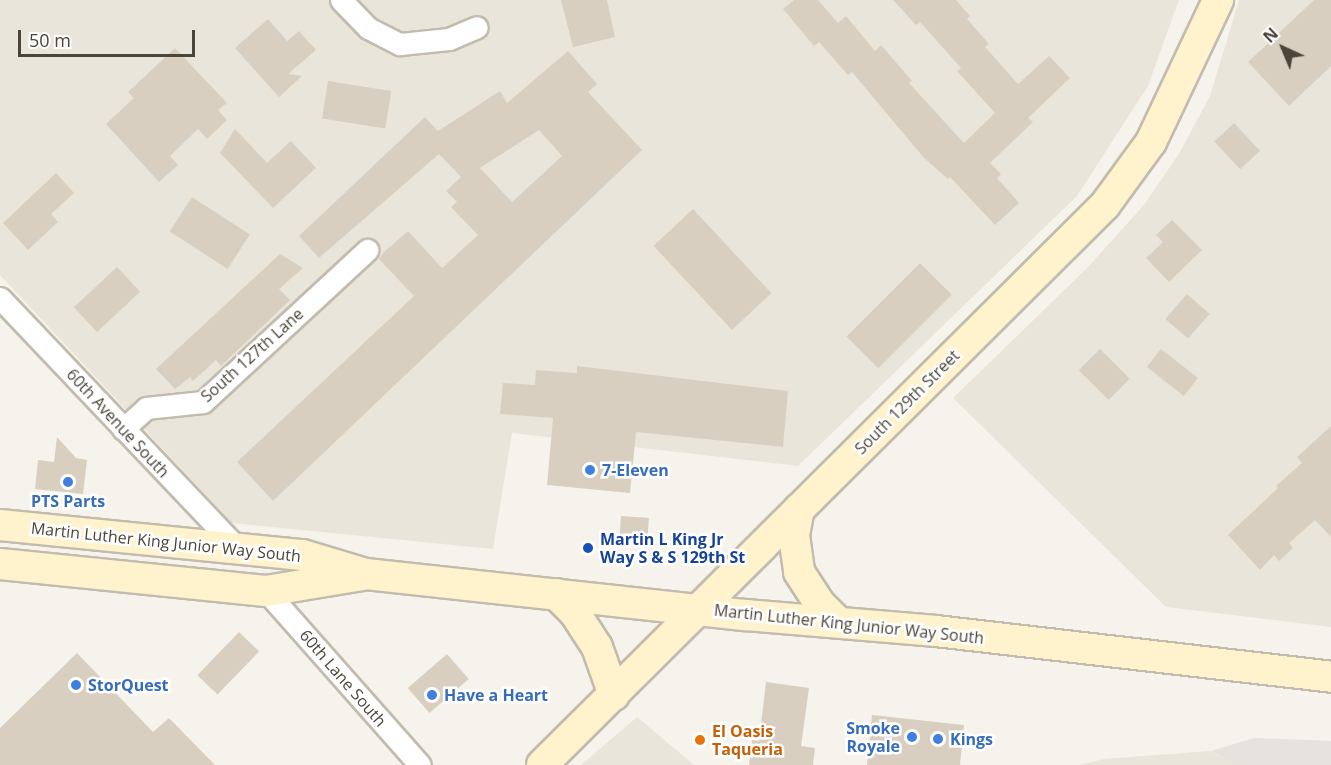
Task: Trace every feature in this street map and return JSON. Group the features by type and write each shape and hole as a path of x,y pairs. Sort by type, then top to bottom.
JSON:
{"main road":[{"name":"South 129th Street","path":"543,765 1105,205 1151,142 1218,0"},
{"path":"799,509 794,535 800,572 819,603 838,622"},
{"name":"Martin Luther King Junior Way South","path":"0,525 303,555 366,574 838,622 1331,677"},
{"name":"Martin Luther King Junior Way South","path":"0,564 266,591 366,574"},
{"path":"556,594 575,613 597,647 614,695"}],"street":[{"path":"341,0 368,28 400,44 449,39 477,27"},
{"name":"South 127th Lane","path":"123,429 146,408 203,402 367,250"},
{"name":"60th Avenue South","path":"0,298 236,548"},
{"name":"60th Lane South","path":"266,591 420,765"}],"shaded area":[{"path":"0,0 1179,0 1148,86 1077,196 798,466 512,433 493,549 232,523 0,275"},
{"path":"1239,0 1331,0 1331,627 1166,607 953,398 1087,268 1144,205 1180,152 1210,96"},
{"path":"637,717 694,765 581,765"},
{"path":"1254,738 1331,741 1331,765 1235,765 1211,751"},
{"path":"1210,751 1235,765 1079,765 1104,759"}],"building":[{"path":"561,0 607,0 615,37 573,47"},
{"path":"794,0 818,0 838,23 846,16 875,51 881,45 912,81 909,83 964,143 995,113 957,71 961,68 920,22 916,25 893,0 956,0 970,16 967,19 989,44 985,47 1018,84 1049,56 1070,78 1028,118 1033,122 990,163 1001,174 997,178 1019,203 995,225 950,177 948,179 924,158 852,72 848,75 819,42 814,46 783,9"},
{"path":"1314,0 1331,0 1331,66 1289,106 1248,62"},
{"path":"268,19 287,41 299,31 316,50 288,74 302,76 279,97 235,48"},
{"path":"175,48 227,103 218,110 227,120 207,139 198,129 170,156 178,165 159,182 106,124 134,98 128,92"},
{"path":"568,51 597,84 588,92 642,150 273,501 237,462 414,296 379,259 384,252 408,231 442,268 478,235 451,207 457,202 446,191 461,177 439,154 319,258 299,236 425,117 438,131 500,91 507,103","holes":["539,130 562,156 512,202 480,168"]},
{"path":"328,81 391,91 385,129 322,119"},
{"path":"1234,123 1260,151 1240,169 1214,141"},
{"path":"235,129 267,163 291,141 316,168 273,208 220,153"},
{"path":"56,173 74,193 51,214 58,222 28,250 3,223"},
{"path":"192,197 250,235 228,269 170,231"},
{"path":"693,209 771,293 732,330 654,246"},
{"path":"1172,220 1202,250 1169,282 1146,258 1163,242 1156,235"},
{"path":"280,254 303,268 279,289 290,300 221,366 216,360 193,381 190,377 175,389 156,369"},
{"path":"920,263 952,295 878,368 846,337"},
{"path":"117,267 140,292 97,332 74,307"},
{"path":"1187,294 1210,314 1188,339 1165,319"},
{"path":"1100,349 1130,379 1108,400 1079,370"},
{"path":"1161,349 1198,378 1184,396 1147,367"},
{"path":"577,366 788,391 783,447 636,432 630,493 547,485 553,418 500,414 503,383 535,385 536,370 577,373"},
{"path":"1331,426 1331,537 1315,520 1289,543 1293,548 1279,561 1274,555 1260,570 1228,535 1302,463 1297,457"},
{"path":"57,437 76,458 87,460 83,494 35,489 38,460 54,462"},
{"name":"7-Eleven","path":"621,516 649,518 647,545 619,543"},
{"path":"239,632 259,651 217,695 197,675"},
{"name":"StorQuest","path":"77,653 153,732 169,718 215,765 0,765 0,728"},
{"name":"Have a Heart","path":"447,654 469,679 429,713 408,688"},
{"path":"766,682 809,688 801,746 815,748 813,765 749,765 752,740 759,741"},
{"path":"872,715 964,725 960,765 867,765"}],"place":[{"name":"7-Eleven","path":"590,470"},
{"name":"PTS Parts","path":"68,482"},
{"name":"Martin L King Jr Way S & S 129th St","path":"588,548"},
{"name":"StorQuest","path":"76,685"},
{"name":"Have a Heart","path":"432,695"},
{"name":"Smoke Royale","path":"912,737"},
{"name":"Kings","path":"938,739"},
{"name":"El Oasis Taqueria","path":"700,740"}]}
